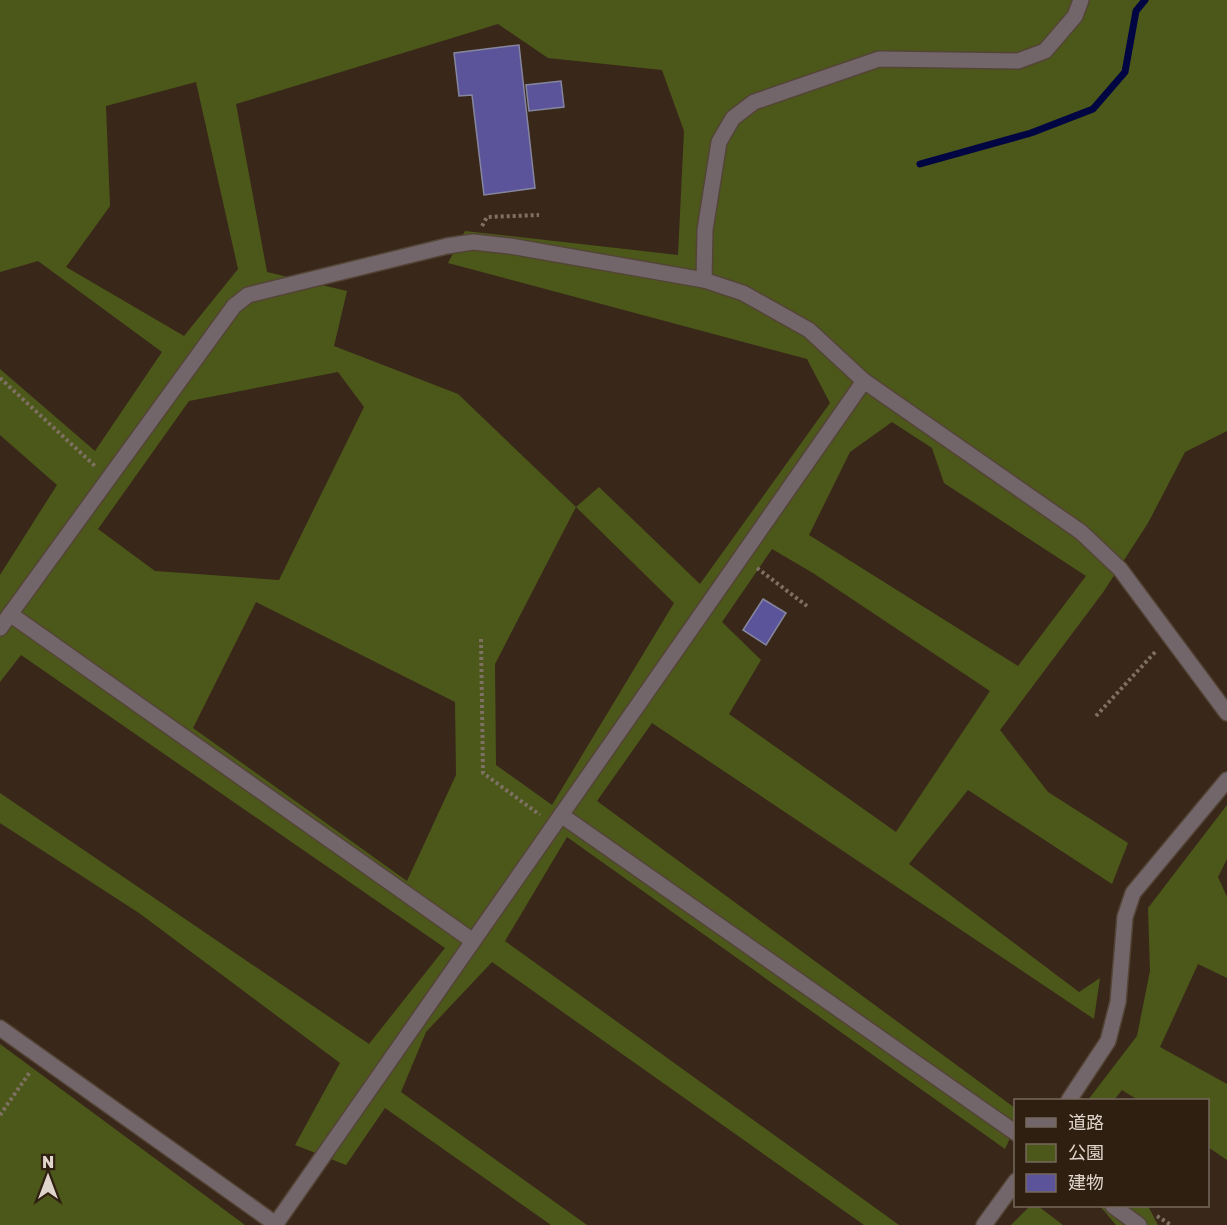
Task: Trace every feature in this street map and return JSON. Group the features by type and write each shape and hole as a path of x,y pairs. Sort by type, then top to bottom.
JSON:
{"street":[{"path":"705,280 705,230 719,142 733,118 754,102 879,59 1018,61 1045,51 1075,16 1081,0"},
{"path":"0,628 234,306 248,295 447,246 473,242 510,246 705,280 743,293 809,330 864,381 1081,532 1120,569 1227,712"},
{"path":"0,1028 276,1225 864,381"},
{"path":"10,615 473,941"},
{"path":"1070,1099 1108,1041 1118,1002 1125,917 1133,893 1227,780"},
{"path":"561,815 1014,1131"},
{"path":"984,1225 1014,1184"},
{"path":"1114,1207 1139,1225"}],"path":[{"path":"473,242 487,217 539,214"},
{"path":"0,378 109,478"},
{"path":"742,556 807,606"},
{"path":"1096,716 1170,636"},
{"path":"481,639 483,773 540,815 561,815"},
{"path":"0,1115 41,1057"}],"green space":[{"path":"0,0 1227,0 1227,431 1185,452 1148,523 1104,591 1000,730 1048,792 1128,843 1112,884 968,790 909,864 1079,992 1100,978 1094,1019 652,723 597,801 1014,1107 1014,1129 1005,1149 567,837 505,941 899,1225 864,1225 492,962 426,1032 401,1092 587,1225 551,1225 385,1108 346,1165 295,1145 340,1063 139,913 0,823 0,793 369,1044 445,948 21,655 0,682 0,575 57,485 0,435 0,369 95,451 162,352 38,261 0,272","holes":["498,24 548,58 662,70 684,131 678,255 465,231 448,263 807,359 830,403 700,584 599,487 576,507 458,394 334,346 347,291 267,272 236,104","196,82 238,269 184,336 66,267 110,206 106,106","338,372 364,407 279,580 155,571 98,529 189,401","892,422 932,448 944,483 1086,576 1018,666 809,535 850,452","576,507 674,603 552,805 496,765 495,664","772,549 813,573 990,691 896,832 729,714 761,660 722,622","256,602 455,702 456,775 407,881 193,728"]},
{"path":"1227,805 1227,859 1218,877 1227,897 1227,978 1198,964 1160,1047 1227,1084 1227,1160 1209,1148 1209,1099 1136,1099 1122,1090 1115,1099 1089,1099 1137,1036 1150,971 1148,908"},
{"path":"0,1044 245,1225 0,1225"},
{"path":"1029,1207 1039,1207 1063,1225 1011,1225"},
{"path":"1101,1207 1149,1207 1158,1225 1116,1225"}],"building":[{"path":"519,45 535,188 484,195 472,95 459,96 454,53"},
{"path":"561,81 564,107 529,111 526,85"},
{"path":"763,599 786,613 766,645 743,630"}],"waterway":[{"path":"920,164 1031,133 1093,109 1125,72 1136,11 1145,0"}]}
